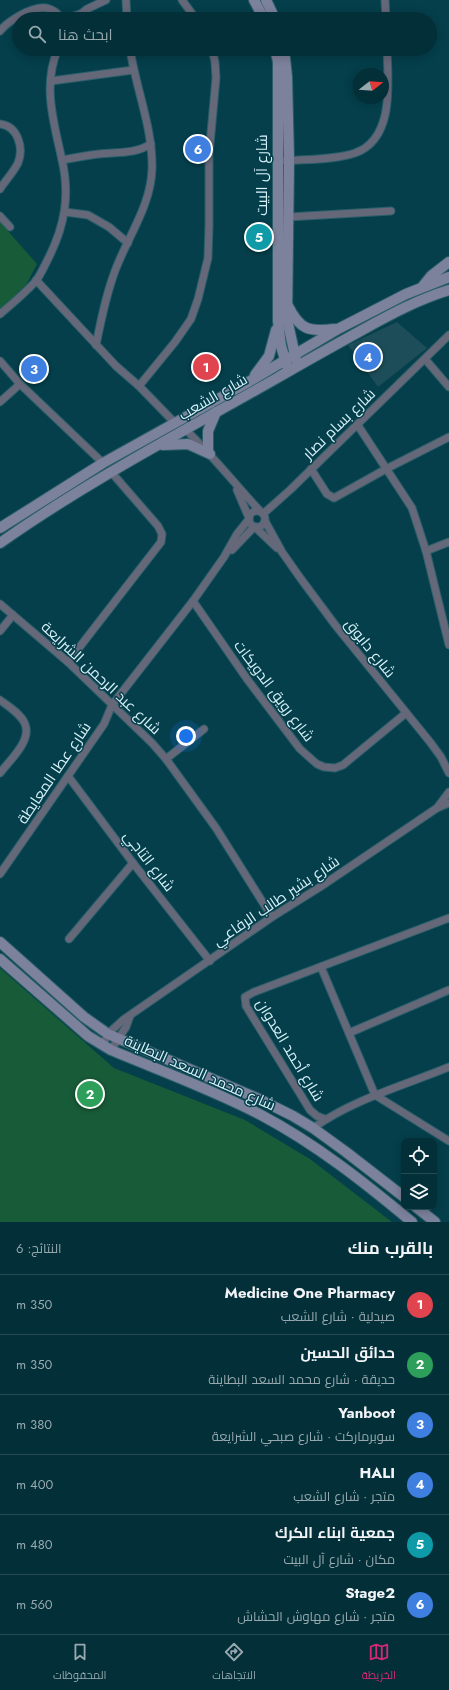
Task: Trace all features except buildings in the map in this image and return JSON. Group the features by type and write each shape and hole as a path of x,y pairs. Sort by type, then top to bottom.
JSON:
{"street":[{"path":"84,12 94,5 106,0"},
{"path":"126,0 127,12"},
{"path":"182,0 191,12"},
{"path":"254,0 260,12"},
{"path":"266,0 272,12"},
{"path":"385,0 386,12"},
{"path":"28,12 40,8 53,12"},
{"path":"0,31 12,20"},
{"path":"0,314 36,280 58,239 65,212 66,184 52,113 51,80 52,67 56,56"},
{"path":"96,345 106,301 115,271 147,199 152,169 151,144 131,56"},
{"path":"139,386 175,342 191,319 198,299 208,258 209,155 216,78 216,62 214,56"},
{"name":"شارع آل البيت","path":"276,56 278,68 278,321 280,346 289,371"},
{"name":"شارع آل البيت","path":"285,56 288,77 289,160 287,319 294,354 298,365"},
{"path":"277,161 346,155 367,147 379,131 386,114 388,98 387,56"},
{"path":"51,80 133,70"},
{"path":"0,124 6,125 15,132 20,154 17,165 0,189"},
{"path":"62,160 98,154 133,152 151,144"},
{"path":"288,217 391,211"},
{"path":"65,212 88,215 109,227 128,243"},
{"path":"0,216 10,226"},
{"path":"423,286 431,276 449,262"},
{"name":"شارع الشعب","path":"0,528 103,463 174,422 245,384 338,329 423,286 449,277"},
{"path":"36,280 116,366 139,386 174,422"},
{"name":"شارع الشعب","path":"0,543 45,512 298,365 397,312 449,290"},
{"path":"287,304 295,319 304,328 317,331 338,329"},
{"path":"245,384 259,370 269,356 275,338 278,321"},
{"name":"شارع بسام نصار","path":"263,515 449,335"},
{"path":"425,359 449,387"},
{"path":"0,362 20,384 103,463"},
{"path":"0,402 20,384"},
{"path":"158,445 183,443 209,452 208,431 216,412"},
{"path":"358,424 412,508 426,551 449,645"},
{"name":"شارع دابوق","path":"186,430 209,452 263,515 282,552 336,626 441,757 449,773"},
{"path":"311,469 327,494 334,498 386,469 449,437"},
{"path":"68,662 161,542 162,534 158,526 112,473"},
{"name":"شارع دابوق","path":"235,484 249,518"},
{"path":"112,705 193,601 253,512 263,515 262,525 255,527 224,557"},
{"path":"249,518 249,523 255,527"},
{"name":"شارع دابوق","path":"255,527 282,552"},
{"path":"426,551 449,542"},
{"name":"شارع رويق الدويكات","path":"193,601 243,674 293,741 317,764 330,769 343,765 406,713"},
{"name":"شارع عبد الرحمن الشرايعة","path":"0,604 68,662 139,729 166,759 216,828 272,917"},
{"path":"0,631 13,615"},
{"path":"0,700 20,717 25,724 26,732 20,748 0,773"},
{"name":"شارع عطا المعايطة","path":"0,874 104,724 112,705"},
{"path":"166,759 204,729"},
{"name":"شارع دابوق","path":"441,757 449,763"},
{"name":"شارع التاجي","path":"68,776 133,863 210,961"},
{"name":"شارع بشير طالب الرفاعي","path":"437,808 449,792"},
{"name":"شارع بشير طالب الرفاعي","path":"102,1044 108,1034 118,1024 272,917 324,885 437,808 449,803"},
{"path":"69,939 133,863"},
{"path":"449,918 347,955 321,967 375,1095 449,1141"},
{"name":"شارع محمد السعد البطاينة","path":"0,942 84,1017 108,1034 118,1040 259,1099 313,1128 401,1196"},
{"name":"شارع محمد السعد البطاينة","path":"0,959 88,1036 111,1050 231,1101 262,1116 326,1156 412,1222"},
{"name":"شارع أحمد العدوان","path":"321,967 254,992 245,997 245,1002 310,1110 317,1116 325,1119"},
{"path":"349,1033 449,990"},
{"name":"شارع بشير طالب الرفاعي","path":"111,1050 118,1040 130,1016"},
{"name":"شارع أحمد العدوان","path":"313,1128 325,1119 375,1095 449,1067"},
{"path":"420,1210 435,1222"}],"shaded area":[{"path":"397,322 427,348 378,387 348,345"}],"green space":[{"path":"0,222 37,264 26,285 0,310"},
{"path":"0,968 114,1068 245,1120 310,1159 392,1222 0,1222"}],"place":[{"name":"Stage2","path":"198,149"},
{"name":"جمعية ابناء الكرك","path":"259,237"},
{"name":"HALI","path":"368,357"},
{"name":"Medicine One Pharmacy","path":"206,367"},
{"name":"Yanboot","path":"34,369"},
{"name":"حدائق الحسين","path":"90,1094"}]}
